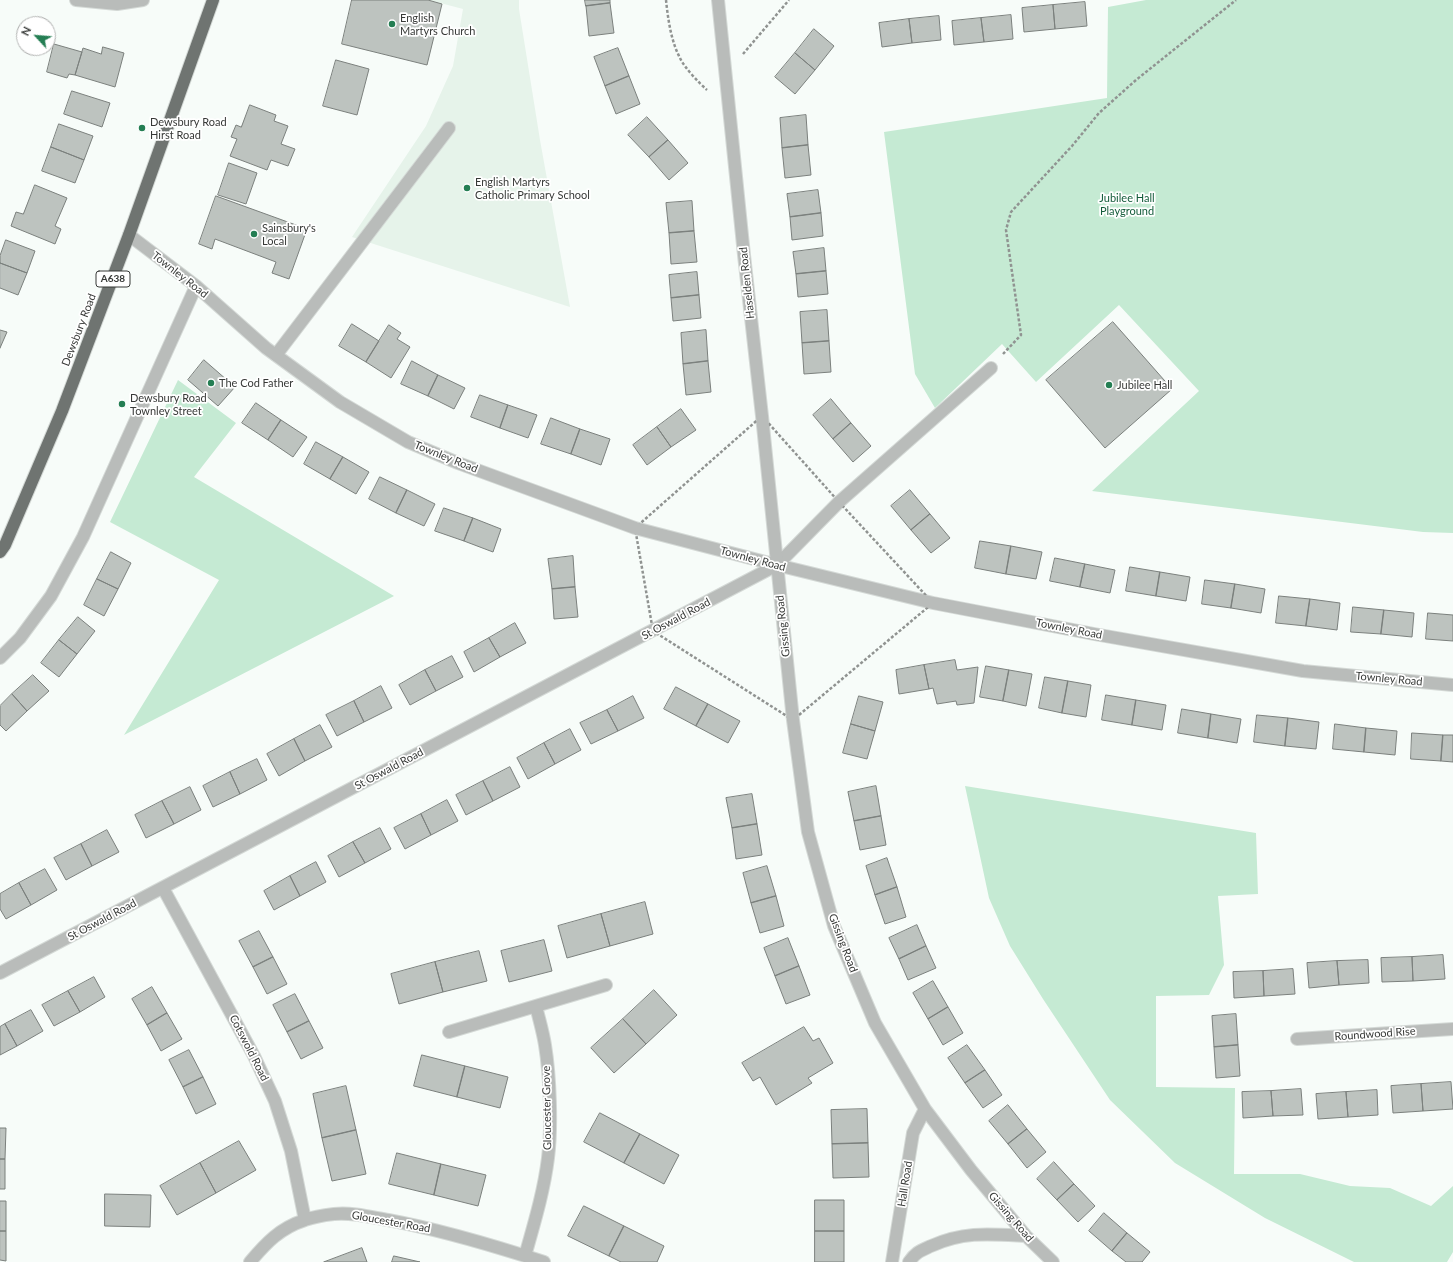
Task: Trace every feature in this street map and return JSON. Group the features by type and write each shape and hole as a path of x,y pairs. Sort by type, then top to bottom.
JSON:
{"highway":[{"name":"Dewsbury Road","path":"0,552 5,545 62,411 129,235 213,0"}],"street":[{"path":"76,0 117,4 143,0"},
{"name":"Haselden Road","path":"718,0 728,108 777,565"},
{"path":"276,355 449,128"},
{"name":"Townley Road","path":"129,235 196,286 266,348 340,402 408,442 458,463 635,528 777,565 933,603 1303,671 1453,685"},
{"path":"0,658 20,638 51,596 83,537 196,286"},
{"name":"St Oswald Road","path":"0,973 777,565 839,502 991,368"},
{"name":"Gissing Road","path":"777,565 793,720 808,832 834,926 875,1023 925,1109 971,1170 1026,1236 1053,1262"},
{"name":"Cotswold Road","path":"163,888 254,1056 274,1101 290,1151 305,1220"},
{"path":"449,1032 606,985"},
{"name":"Gloucester Grove","path":"525,1256 542,1194 548,1157 550,1122 549,1084 545,1045 536,1006"},
{"name":"Roundwood Rise","path":"1297,1039 1453,1029"},
{"name":"Hall Road","path":"892,1262 913,1133 925,1109"},
{"name":"Gloucester Road","path":"250,1262 264,1244 282,1230 305,1220 334,1214 361,1215 413,1225 473,1239 544,1262"},
{"path":"909,1262 914,1254 947,1239 982,1233 1026,1236"}],"path":[{"path":"666,0 669,26 680,59 701,85 728,108"},
{"path":"725,76 789,0"},
{"path":"991,368 1021,335 1006,230 1011,212 1072,146 1099,113 1136,80 1236,0"}],"shaded area":[{"name":"English Martyrs Catholic Primary School","path":"429,0 519,0 519,9 540,140 570,307 352,237 426,126 453,66 463,9"}],"green space":[{"name":"Jubilee Hall Playground","path":"1146,0 1453,0 1453,533 1423,532 1092,491 1199,391 1119,305 1036,382 1002,344 935,408 915,374 884,132 1107,98 1108,7"},
{"path":"178,380 236,423 194,477 394,596 124,735 219,580 110,522"},
{"path":"965,786 1256,833 1258,894 1218,896 1224,965 1209,995 1156,996 1156,1087 1235,1088 1234,1174 1300,1174 1350,1186 1390,1188 1431,1206 1453,1186 1453,1252 1447,1262 1354,1262 1265,1218 1175,1163 1110,1100 1010,946 989,898"}],"building":[{"name":"English Martyrs Church","path":"352,0 428,0 442,4 427,65 342,44"},
{"path":"585,0 610,0 610,3 586,6"},
{"path":"1085,2 1087,26 1055,29 1053,5"},
{"path":"610,3 614,33 589,36 586,6"},
{"path":"1053,5 1055,29 1024,32 1022,8"},
{"path":"1011,15 1013,39 984,42 981,18"},
{"path":"939,16 941,40 912,43 909,19"},
{"path":"981,18 984,42 954,45 952,21"},
{"path":"909,19 912,43 882,47 879,23"},
{"path":"814,29 834,46 815,70 795,53"},
{"path":"56,45 82,52 75,75 69,74 67,78 47,72 51,56 56,56"},
{"path":"103,47 124,53 115,87 75,75 83,48 101,54"},
{"path":"618,48 629,76 605,86 594,57"},
{"path":"795,53 815,70 795,94 775,77"},
{"path":"336,60 369,69 357,115 323,106"},
{"path":"629,76 640,104 616,114 605,86"},
{"path":"72,91 110,103 102,127 64,114"},
{"path":"250,105 276,115 274,121 288,126 281,144 295,149 288,166 271,160 267,170 230,156 237,139 231,137 236,125 241,127"},
{"path":"806,115 808,145 782,148 780,118"},
{"path":"647,117 668,140 649,157 628,135"},
{"path":"59,124 93,136 84,160 51,147"},
{"path":"668,140 688,163 669,180 649,157"},
{"path":"808,145 811,175 785,178 782,148"},
{"path":"51,147 84,160 75,183 42,171"},
{"path":"229,163 257,173 246,204 218,195"},
{"path":"35,185 67,198 55,226 61,229 55,244 11,226 16,212 23,214"},
{"path":"818,190 821,213 790,217 787,194"},
{"name":"Sainsbury's Local","path":"216,196 307,229 289,279 272,273 276,262 215,239 212,249 199,244"},
{"path":"692,201 694,231 669,233 666,203"},
{"path":"821,213 823,236 792,240 790,217"},
{"path":"694,231 697,262 671,264 669,233"},
{"path":"6,240 35,251 27,273 0,263 0,256"},
{"path":"824,248 826,271 796,274 793,252"},
{"path":"0,263 27,273 18,295 0,288"},
{"path":"826,271 828,294 798,297 796,274"},
{"path":"697,272 699,295 671,298 669,275"},
{"path":"699,295 701,318 673,321 671,298"},
{"path":"827,310 829,341 802,343 800,312"},
{"name":"Jubilee Hall","path":"1113,322 1172,389 1105,448 1046,380"},
{"path":"352,324 379,341 366,362 339,346"},
{"path":"389,325 401,333 397,339 410,347 391,378 366,362"},
{"path":"0,330 7,332 0,348"},
{"path":"706,330 708,361 683,364 681,333"},
{"path":"829,341 831,372 804,374 802,343"},
{"name":"The Cod Father","path":"204,360 235,387 218,406 188,380"},
{"path":"412,361 438,375 428,396 401,384"},
{"path":"708,361 711,392 686,395 683,364"},
{"path":"438,375 465,388 454,409 428,396"},
{"path":"480,395 508,405 500,428 471,417"},
{"path":"831,399 851,423 833,439 813,415"},
{"path":"256,403 281,420 268,440 242,423"},
{"path":"508,405 537,415 528,438 500,428"},
{"path":"681,409 696,430 671,447 657,427"},
{"path":"551,418 580,429 571,454 541,444"},
{"path":"281,420 307,437 293,457 268,440"},
{"path":"851,423 871,446 853,462 833,439"},
{"path":"657,427 671,447 647,465 633,445"},
{"path":"580,429 610,439 601,465 571,454"},
{"path":"316,442 343,457 330,479 304,464"},
{"path":"343,457 369,472 356,494 330,479"},
{"path":"380,477 407,490 396,513 369,499"},
{"path":"407,490 435,504 424,526 396,513"},
{"path":"910,490 930,514 911,530 891,506"},
{"path":"444,508 473,518 464,541 435,531"},
{"path":"930,514 950,538 931,553 911,530"},
{"path":"473,518 501,529 493,552 464,541"},
{"path":"980,541 1011,546 1006,574 975,568"},
{"path":"1011,546 1042,552 1036,579 1006,574"},
{"path":"111,552 131,563 118,589 97,579"},
{"path":"573,556 575,587 552,589 548,559"},
{"path":"1055,558 1085,564 1080,587 1050,581"},
{"path":"1085,564 1115,570 1110,593 1080,587"},
{"path":"1130,567 1160,572 1156,596 1126,591"},
{"path":"1160,572 1190,577 1186,601 1156,596"},
{"path":"97,579 118,589 104,616 84,605"},
{"path":"1205,580 1235,584 1231,608 1202,604"},
{"path":"1235,584 1265,589 1261,613 1231,608"},
{"path":"575,587 578,617 554,619 552,589"},
{"path":"1279,596 1310,599 1306,626 1276,623"},
{"path":"1310,599 1340,603 1337,630 1306,626"},
{"path":"1353,607 1384,610 1381,634 1351,632"},
{"path":"1384,610 1414,613 1412,637 1381,634"},
{"path":"1428,613 1453,615 1453,641 1426,639"},
{"path":"78,617 95,631 77,654 59,640"},
{"path":"515,623 526,643 500,657 489,638"},
{"path":"489,638 500,657 474,672 464,652"},
{"path":"59,640 77,654 59,677 41,663"},
{"path":"452,656 463,677 436,691 425,670"},
{"path":"955,660 957,670 978,667 974,703 957,705 956,701 937,704 933,688 929,689 924,665"},
{"path":"924,665 929,689 899,694 896,670"},
{"path":"986,666 1009,670 1003,701 980,697"},
{"path":"425,670 436,691 410,705 399,685"},
{"path":"1009,670 1032,674 1026,706 1003,701"},
{"path":"33,675 49,691 27,711 12,694"},
{"path":"1045,677 1068,681 1062,713 1039,708"},
{"path":"1068,681 1091,685 1086,717 1062,713"},
{"path":"381,686 392,708 364,722 354,701"},
{"path":"676,687 708,704 696,726 664,709"},
{"path":"12,694 27,711 6,731 0,725 0,706"},
{"path":"1106,695 1136,700 1132,725 1102,720"},
{"path":"633,696 644,718 618,731 607,710"},
{"path":"859,696 883,702 875,731 851,724"},
{"path":"1136,700 1166,705 1162,730 1132,725"},
{"path":"354,701 364,722 337,736 326,715"},
{"path":"708,704 740,721 728,743 696,726"},
{"path":"1182,709 1211,714 1208,738 1178,733"},
{"path":"607,710 618,731 591,744 580,723"},
{"path":"1211,714 1241,719 1237,743 1208,738"},
{"path":"1257,715 1288,718 1285,746 1254,742"},
{"path":"1288,718 1319,722 1316,749 1285,746"},
{"path":"851,724 875,731 867,759 843,753"},
{"path":"1335,724 1366,728 1364,752 1333,749"},
{"path":"320,725 332,747 305,761 294,739"},
{"path":"1366,728 1397,731 1395,755 1364,752"},
{"path":"570,729 581,750 555,764 544,743"},
{"path":"1412,733 1443,735 1441,761 1411,759"},
{"path":"1443,735 1453,735 1453,762 1441,761"},
{"path":"294,739 305,761 279,776 267,754"},
{"path":"544,743 555,764 528,779 517,758"},
{"path":"257,759 267,780 240,794 230,772"},
{"path":"510,767 520,787 493,801 483,781"},
{"path":"230,772 240,794 213,807 203,786"},
{"path":"483,781 493,801 466,815 456,795"},
{"path":"876,786 881,816 854,821 848,792"},
{"path":"190,787 201,810 174,824 162,801"},
{"path":"752,794 757,824 732,828 726,798"},
{"path":"447,800 458,821 431,835 421,814"},
{"path":"162,801 174,824 146,838 135,815"},
{"path":"421,814 431,835 405,849 394,828"},
{"path":"881,816 886,845 860,850 854,821"},
{"path":"757,824 762,855 736,859 732,828"},
{"path":"380,828 391,849 365,863 353,842"},
{"path":"107,830 119,852 92,866 81,844"},
{"path":"353,842 365,863 339,877 328,856"},
{"path":"81,844 92,866 66,880 54,858"},
{"path":"887,858 897,887 875,895 866,866"},
{"path":"316,862 326,882 300,896 290,876"},
{"path":"767,866 776,896 751,903 743,873"},
{"path":"45,869 57,890 31,905 19,883"},
{"path":"290,876 300,896 274,910 264,891"},
{"path":"19,883 31,905 6,919 0,909 0,894"},
{"path":"897,887 906,917 885,924 875,895"},
{"path":"776,896 784,926 760,933 751,903"},
{"path":"645,902 653,934 610,946 601,914"},
{"path":"601,914 610,946 567,958 558,926"},
{"path":"917,925 926,946 899,959 889,938"},
{"path":"259,931 273,957 253,967 239,941"},
{"path":"788,938 799,966 775,976 764,948"},
{"path":"544,940 552,971 509,982 501,951"},
{"path":"926,946 936,968 908,980 899,959"},
{"path":"479,951 487,981 443,992 435,962"},
{"path":"1443,955 1445,979 1413,981 1412,957"},
{"path":"273,957 287,984 267,994 253,967"},
{"path":"1412,957 1413,981 1382,982 1381,958"},
{"path":"1368,960 1369,983 1339,985 1337,961"},
{"path":"1337,961 1339,985 1309,988 1307,963"},
{"path":"435,962 443,992 399,1004 391,974"},
{"path":"799,966 810,995 786,1004 775,976"},
{"path":"1293,969 1295,994 1264,996 1263,971"},
{"path":"1263,971 1264,996 1234,998 1233,972"},
{"path":"94,977 105,997 80,1012 68,991"},
{"path":"933,981 948,1007 928,1019 913,993"},
{"path":"152,987 167,1013 147,1025 132,999"},
{"path":"654,990 677,1015 646,1044 623,1019"},
{"path":"68,991 80,1012 54,1026 42,1005"},
{"path":"295,994 309,1021 287,1032 273,1005"},
{"path":"948,1007 963,1033 943,1045 928,1019"},
{"path":"31,1010 43,1031 17,1046 5,1024"},
{"path":"167,1013 182,1039 161,1051 147,1025"},
{"path":"1236,1014 1238,1045 1214,1047 1212,1016"},
{"path":"623,1019 646,1044 614,1073 591,1048"},
{"path":"309,1021 323,1048 301,1059 287,1032"},
{"path":"5,1024 17,1046 0,1055 0,1027"},
{"path":"804,1027 813,1041 819,1038 833,1063 808,1078 812,1083 776,1105 760,1077 753,1081 742,1063"},
{"path":"967,1045 985,1070 965,1083 948,1058"},
{"path":"1238,1045 1240,1076 1216,1078 1214,1047"},
{"path":"189,1050 203,1077 183,1087 169,1060"},
{"path":"422,1055 465,1066 457,1097 414,1086"},
{"path":"465,1066 508,1077 500,1108 457,1097"},
{"path":"985,1070 1002,1095 983,1108 965,1083"},
{"path":"203,1077 216,1104 196,1114 183,1087"},
{"path":"1451,1082 1453,1109 1423,1111 1421,1084"},
{"path":"1421,1084 1423,1111 1393,1113 1391,1086"},
{"path":"346,1086 356,1130 322,1138 313,1094"},
{"path":"1301,1089 1303,1115 1273,1116 1271,1091"},
{"path":"1377,1090 1378,1115 1348,1117 1346,1092"},
{"path":"1271,1091 1273,1116 1243,1118 1242,1092"},
{"path":"1346,1092 1348,1117 1318,1119 1316,1094"},
{"path":"1008,1105 1027,1129 1008,1144 989,1121"},
{"path":"867,1109 868,1143 832,1144 831,1110"},
{"path":"600,1113 640,1134 624,1163 584,1142"},
{"path":"0,1128 6,1128 5,1159 0,1159"},
{"path":"1027,1129 1046,1152 1027,1168 1008,1144"},
{"path":"356,1130 366,1174 332,1181 322,1138"},
{"path":"640,1134 679,1155 664,1184 624,1163"},
{"path":"239,1141 256,1170 216,1193 200,1163"},
{"path":"868,1143 869,1177 833,1178 832,1144"},
{"path":"397,1153 441,1164 434,1195 389,1184"},
{"path":"0,1159 5,1159 5,1189 0,1189"},
{"path":"1054,1162 1074,1184 1057,1200 1037,1179"},
{"path":"200,1163 216,1193 177,1215 160,1186"},
{"path":"441,1164 486,1175 478,1206 434,1195"},
{"path":"1074,1184 1095,1206 1078,1222 1057,1200"},
{"path":"105,1194 151,1195 150,1227 105,1226"},
{"path":"815,1200 844,1200 844,1231 815,1231"},
{"path":"0,1201 6,1201 6,1231 0,1231"},
{"path":"584,1206 624,1226 609,1256 568,1236"},
{"path":"1104,1213 1127,1233 1112,1251 1089,1231"},
{"path":"624,1226 664,1246 657,1262 621,1262 609,1256"},
{"path":"0,1231 6,1231 6,1261 0,1260"},
{"path":"815,1231 844,1231 844,1262 815,1262"},
{"path":"1127,1233 1150,1252 1142,1262 1126,1262 1112,1251"},
{"path":"362,1248 367,1262 324,1262"},
{"path":"394,1256 420,1262 392,1262"}],"place":[{"name":"English Martyrs Church","path":"392,24"},
{"name":"Dewsbury Road Hirst Road","path":"142,128"},
{"name":"English Martyrs Catholic Primary School","path":"467,188"},
{"name":"Sainsbury's Local","path":"254,234"},
{"name":"The Cod Father","path":"211,383"},
{"name":"Jubilee Hall","path":"1109,385"},
{"name":"Dewsbury Road Townley Street","path":"122,404"}]}
